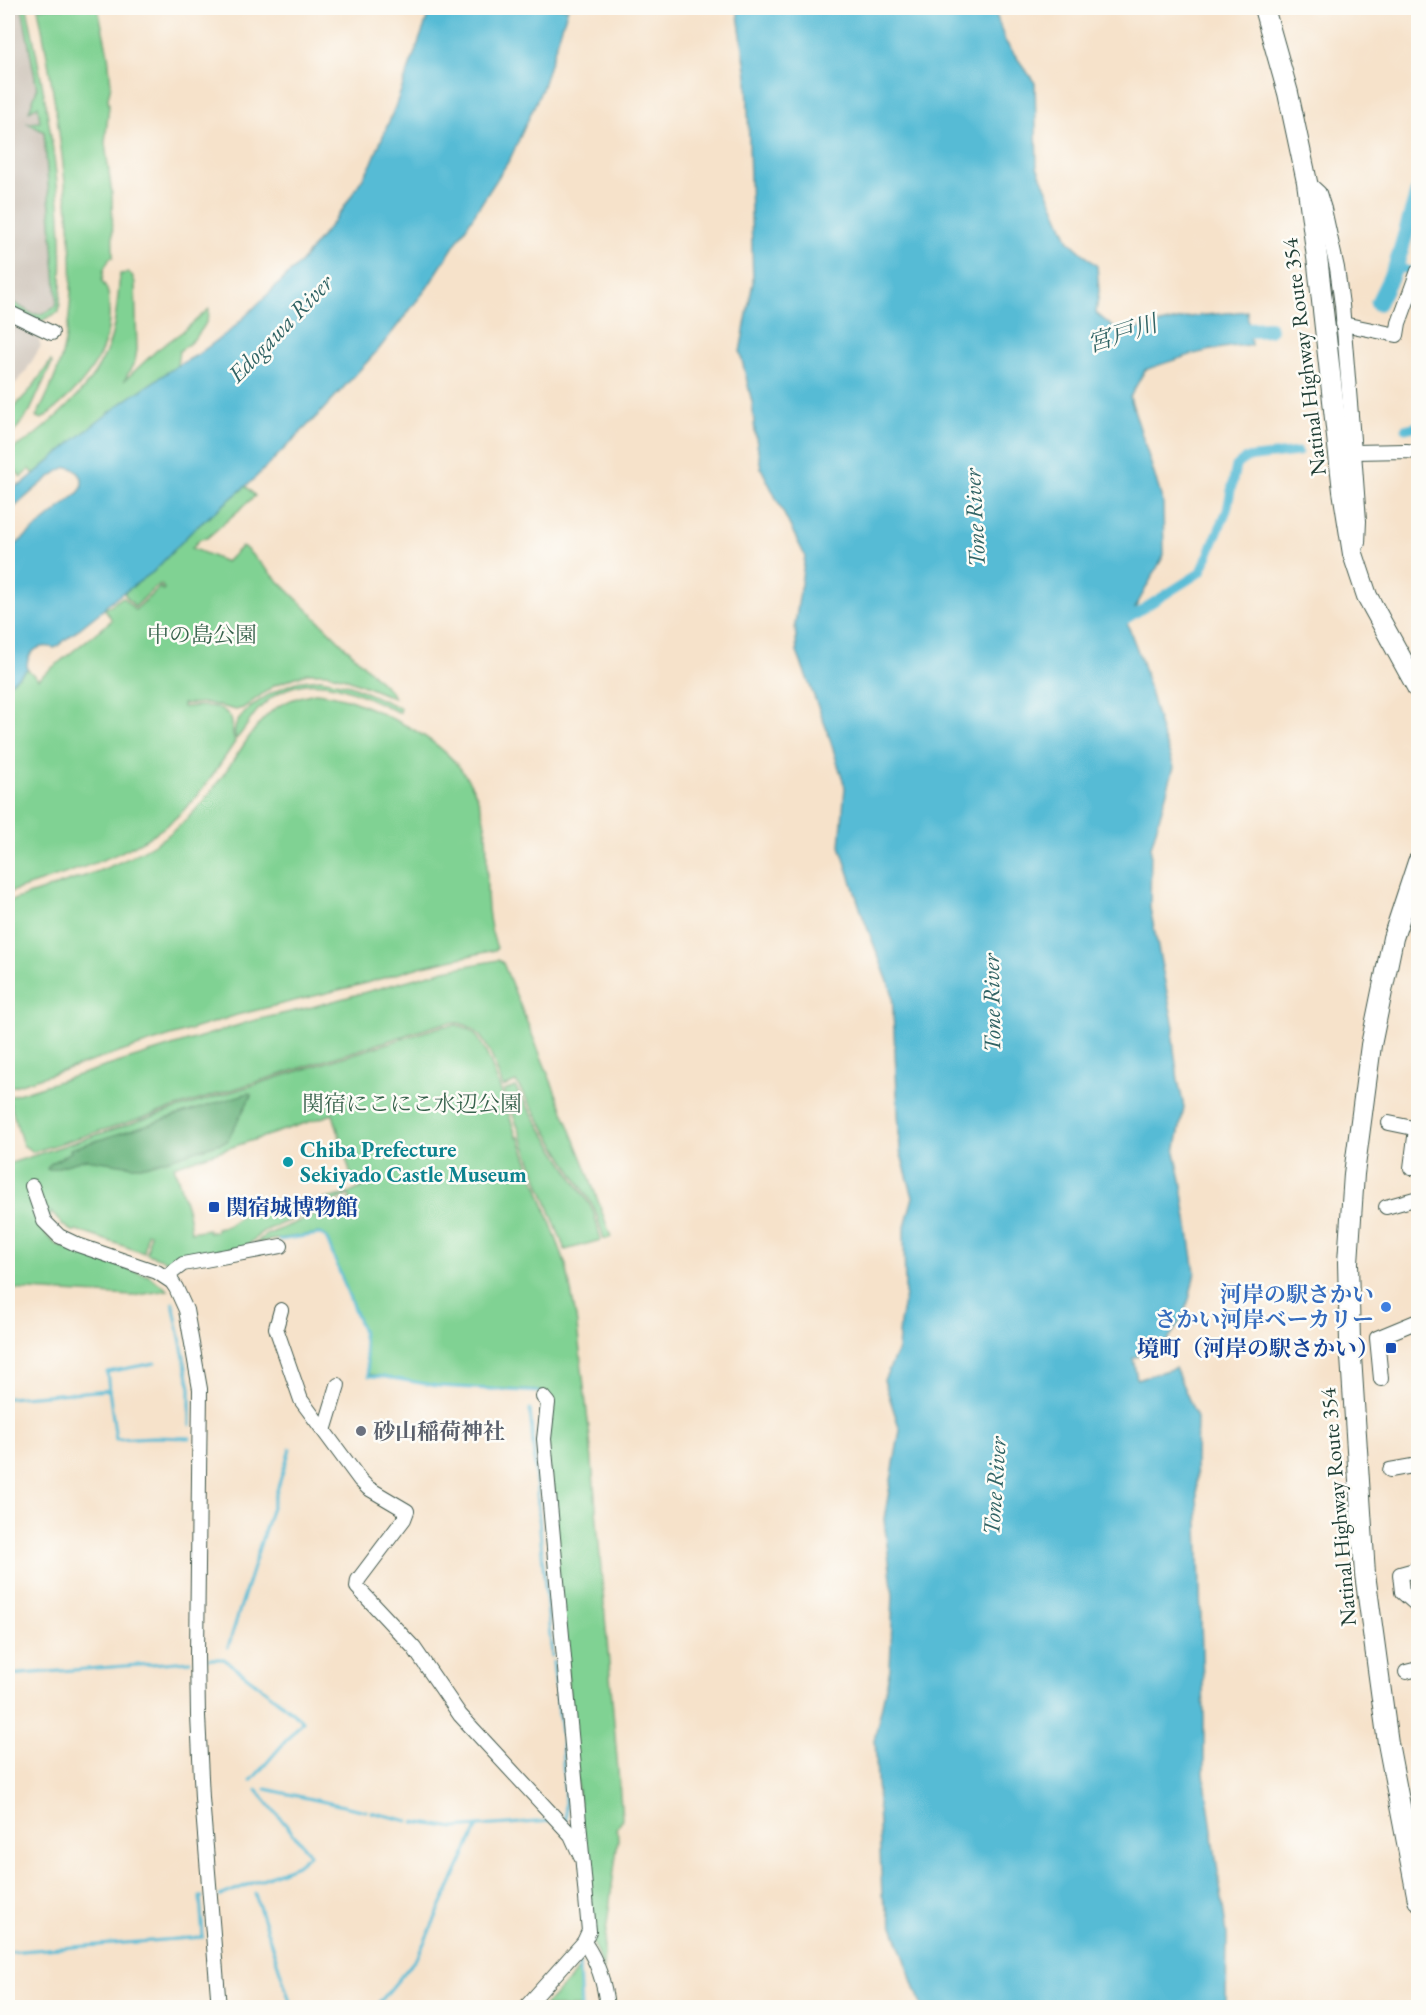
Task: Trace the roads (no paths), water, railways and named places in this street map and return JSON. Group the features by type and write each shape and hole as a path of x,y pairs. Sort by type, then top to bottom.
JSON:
{"highway":[{"name":"Natinal Highway Route 354","path":"1264,8 1288,93 1307,182 1343,491 1353,554 1367,596 1419,689"},
{"name":"Natinal Highway Route 354","path":"1419,862 1393,938 1371,1045 1354,1174 1348,1262 1351,1362 1365,1574 1388,1743 1419,1900"}],"street":[{"path":"1307,182 1319,194 1337,268 1359,521 1358,543 1353,554"},
{"path":"1343,324 1397,335 1398,323 1418,273"},
{"path":"8,312 52,333"},
{"path":"1354,452 1419,452"},
{"path":"1389,1122 1417,1129 1411,1168 1419,1167"},
{"path":"32,1186 44,1221 59,1236 72,1243 166,1277 176,1288 186,1310 200,1389 198,1716 202,1798 219,2007"},
{"path":"1386,1207 1419,1198"},
{"path":"166,1277 183,1264 281,1246"},
{"path":"281,1310 276,1328 301,1400 360,1480 368,1488 407,1511 404,1519 358,1580 357,1587 414,1648 460,1715 559,1821 575,1842 581,1857"},
{"path":"1381,1379 1377,1338 1419,1321"},
{"path":"324,1431 338,1385"},
{"path":"525,2007 585,1942 589,1931 544,1439 548,1403 543,1397"},
{"path":"1390,1470 1419,1465"},
{"path":"1419,1569 1400,1574 1402,1592 1419,1605"},
{"path":"585,1942 599,1969 608,2007"}],"water":[{"name":"Edogawa River","path":"431,8 568,8 542,89 510,159 427,288 379,349 320,413 253,480 192,531 153,572 106,605 55,648 39,648 31,653 27,669 8,685 8,551 77,494 82,488 82,478 73,468 62,469 37,487 8,513 8,493 123,402 197,355 231,330 300,263 341,212 371,165"},
{"name":"Tone River","path":"737,8 994,8 1005,41 1035,83 1037,167 1069,241 1097,266 1099,291 1096,313 1120,333 1195,316 1247,311 1251,345 1210,350 1145,370 1130,397 1163,502 1164,555 1127,623 1142,662 1161,731 1174,767 1151,847 1150,908 1174,1027 1173,1041 1184,1107 1175,1152 1195,1272 1189,1300 1180,1322 1163,1347 1133,1358 1137,1379 1175,1368 1197,1418 1196,1460 1204,1774 1227,1935 1226,2007 922,2007 882,1895 875,1736 890,1669 893,1595 884,1519 900,1430 884,1380 898,1350 905,1295 904,1230 913,1197 900,1151 892,992 862,914 840,846 845,787 827,730 797,652 795,625 805,556 761,468 752,402 740,352 753,282 747,76"}],"waterway":[{"name":"宮戸川","path":"1378,303 1396,266 1418,192"},
{"path":"1396,266 1418,274"},
{"name":"宮戸川","path":"1228,331 1269,329"},
{"path":"1405,429 1418,426"},
{"path":"1122,622 1201,572 1227,510 1236,466 1246,458 1298,452"},
{"path":"279,1240 320,1234 326,1237 362,1330 369,1376 437,1386 540,1392"},
{"path":"173,1303 190,1388 190,1425"},
{"path":"109,1390 107,1372 155,1363"},
{"path":"8,1398 109,1390 116,1439 190,1438"},
{"path":"530,1409 552,1656"},
{"path":"228,1647 290,1449"},
{"path":"209,1659 224,1659 303,1721 251,1781"},
{"path":"8,1675 190,1661"},
{"path":"553,1662 562,1741 566,1820 564,1820"},
{"path":"266,1789 366,1811"},
{"path":"220,1896 297,1865 310,1854 257,1790"},
{"path":"371,1812 408,1821"},
{"path":"375,2008 418,1956 478,1826 552,1821"},
{"path":"414,1822 455,1828 478,1826"},
{"path":"255,1894 292,2008"},
{"path":"8,1952 203,1937 200,1897 202,1897"},
{"path":"579,1963 581,2008"}],"place":[{"name":"Chiba Prefecture Sekiyado Castle Museum","path":"288,1162"},
{"name":"関宿城博物館","path":"214,1207"},
{"name":"河岸の駅さかい さかい河岸ベーカリー","path":"1386,1307"},
{"name":"境町（河岸の駅さかい）","path":"1391,1348"},
{"name":"砂山稲荷神社","path":"361,1431"}],"park label":[{"name":"中の島公園","path":"202,634"},
{"name":"関宿にこにこ水辺公園","path":"412,1103"}]}
